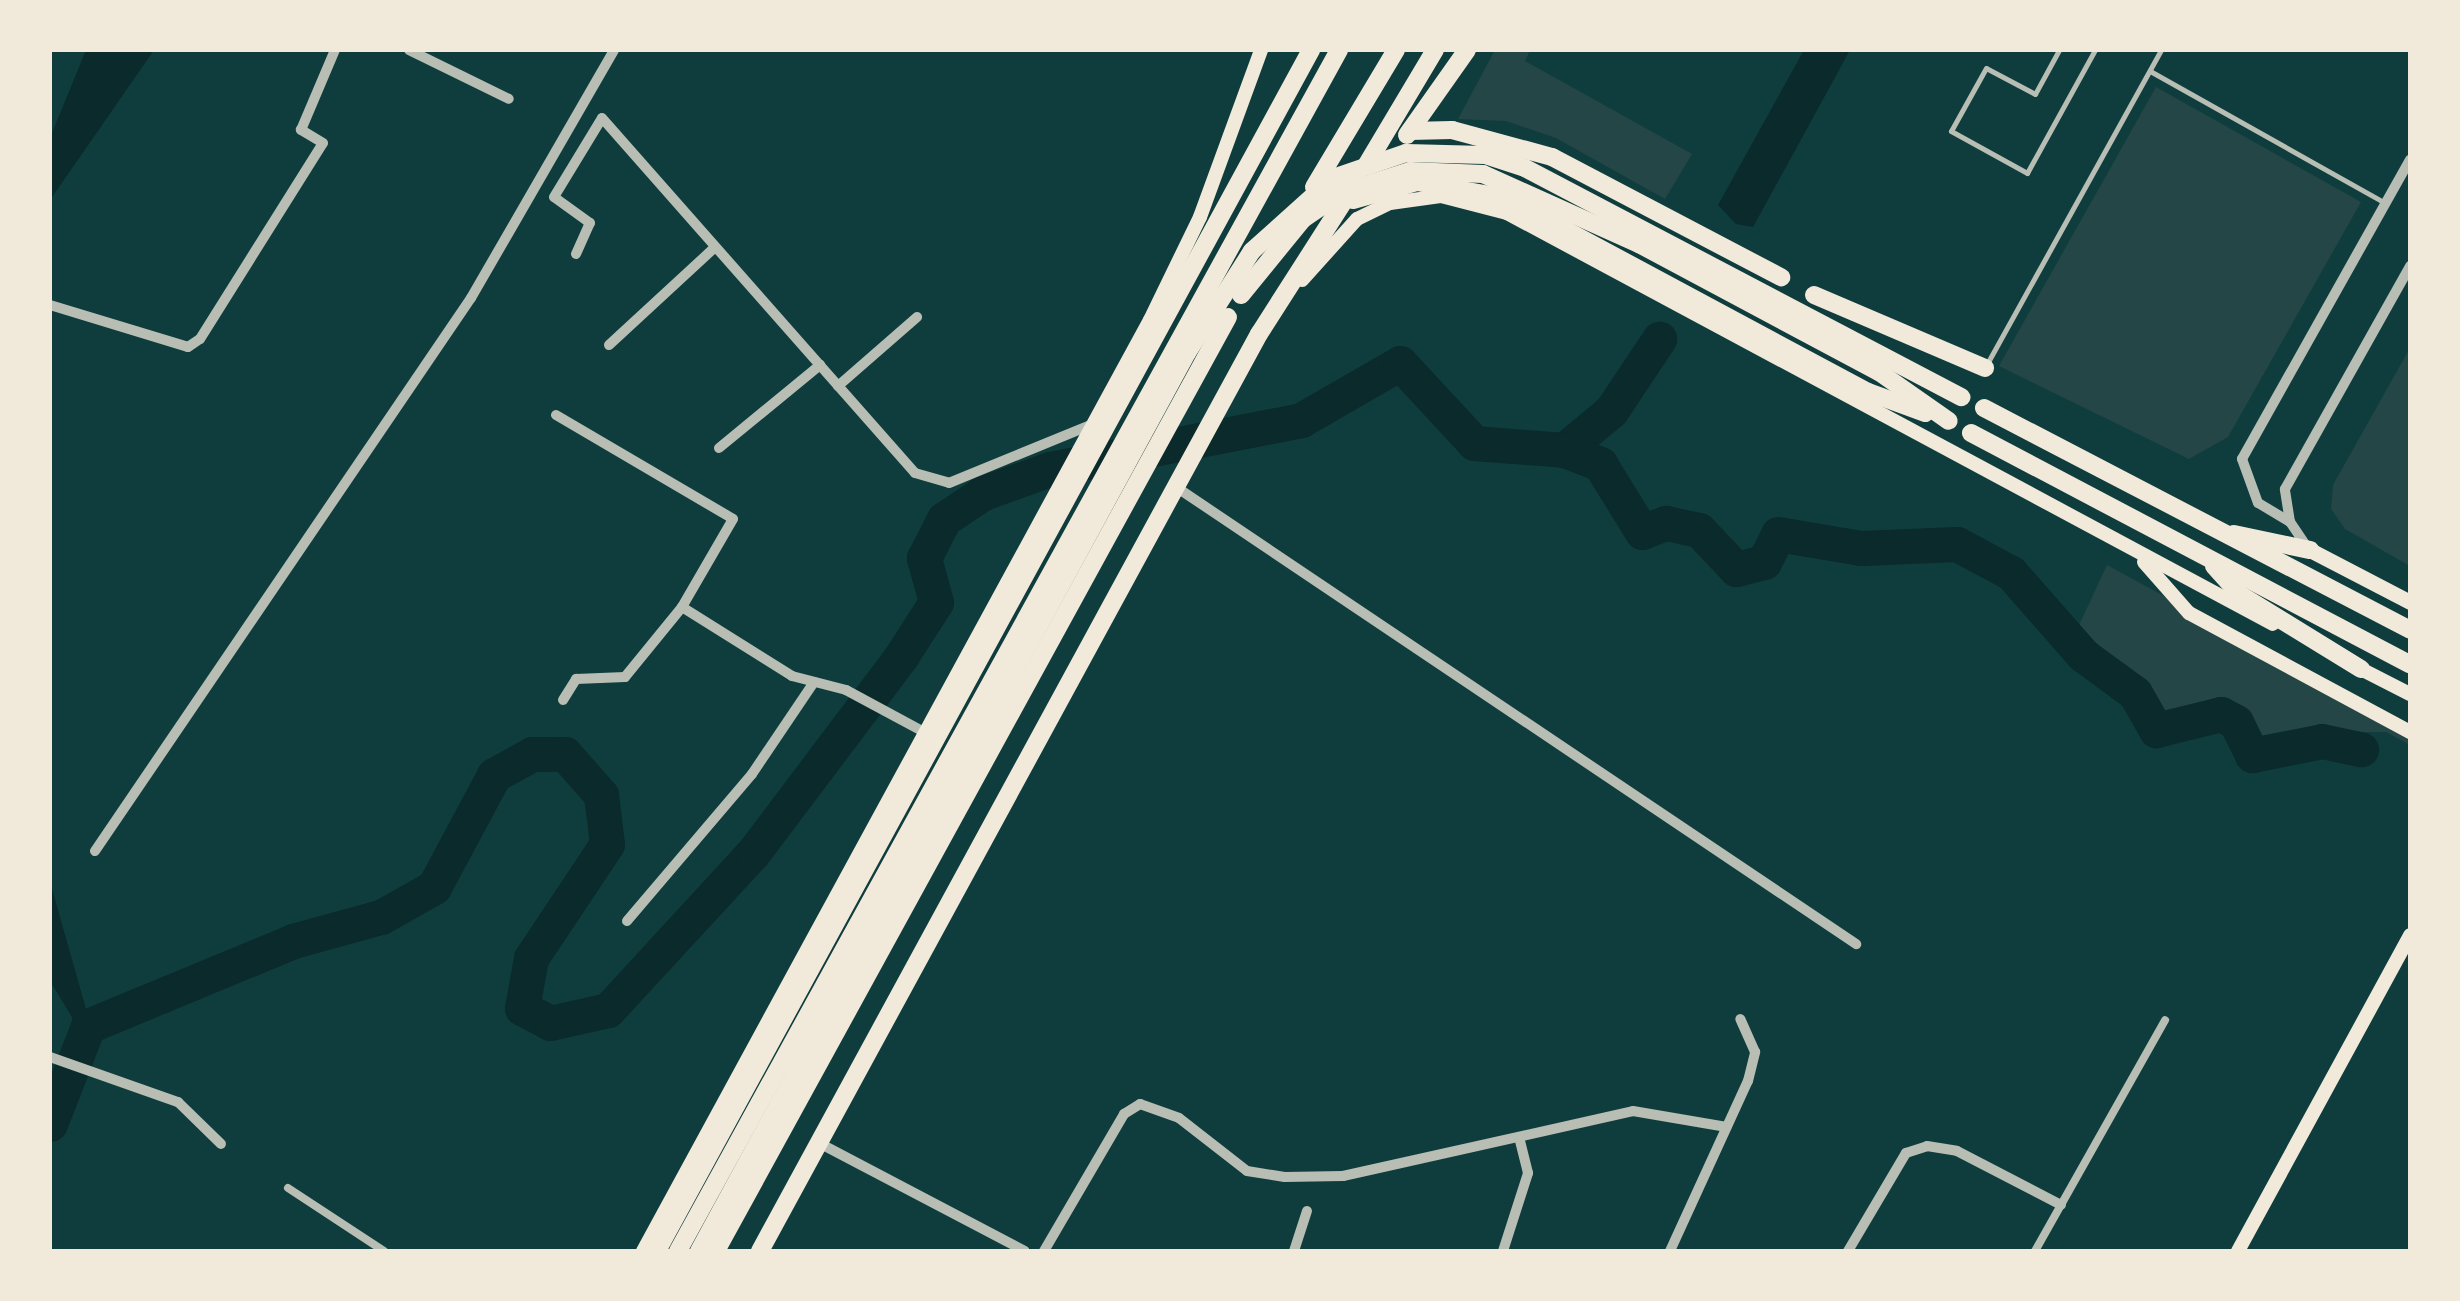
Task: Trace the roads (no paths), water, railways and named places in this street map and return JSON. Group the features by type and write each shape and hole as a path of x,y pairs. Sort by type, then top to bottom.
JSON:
{"highway":[{"path":"1230,242 1296,50"},
{"path":"656,1251 1312,50"},
{"path":"726,1251 1184,410 1261,273 1396,50"},
{"path":"762,1251 1259,334 1434,50"},
{"path":"1261,273 1410,131 1468,50"},
{"path":"678,1251 1128,426 1334,58"},
{"path":"1410,131 1452,130 1552,157 1781,276"},
{"path":"700,1251 1188,353 1252,251 1333,178 1406,153 1512,164 1882,366 1949,422 1868,392 1506,198 1417,182 1324,213"},
{"path":"716,1251 1236,304 1303,219 1341,193 1410,171 1518,183 1882,366 1962,397"},
{"path":"1814,295 1984,368"},
{"path":"1984,408 2410,630"},
{"path":"1971,433 2410,664"},
{"path":"2227,534 2284,538 2310,550"},
{"path":"2204,555 2239,594 2360,669"}],"main road":[{"path":"643,1251 1091,429 1200,217 1261,50"},
{"path":"762,1251 1283,304 1357,219 1415,198 1471,201 1601,260 2137,553 2410,694"},
{"path":"2310,550 2410,602"},
{"path":"2137,553 2189,613 2410,732"},
{"path":"2238,1251 2410,935"}],"street":[{"path":"50,306 188,346 200,339 324,142 301,130 336,50"},
{"path":"408,50 510,99"},
{"path":"95,851 472,298 614,50"},
{"path":"576,254 590,223 554,196 602,118 915,473 949,483 1091,429"},
{"path":"2310,550 2290,522 2258,503 2242,459 2410,160"},
{"path":"609,344 714,248"},
{"path":"2290,522 2286,489 2410,266"},
{"path":"838,386 917,317"},
{"path":"719,448 820,365"},
{"path":"556,415 732,519 682,608 625,677 576,680 563,700"},
{"path":"1179,489 1856,944"},
{"path":"682,608 814,682 855,694 926,733"},
{"path":"627,920 752,774 814,682"},
{"path":"1670,1251 1727,1127 1755,1052 1740,1019"},
{"path":"2035,1251 2165,1020"},
{"path":"50,1057 99,1079 178,1102 221,1144"},
{"path":"1044,1251 1124,1114 1140,1104 1180,1118 1246,1171 1285,1177 1343,1176 1633,1111 1727,1127"},
{"path":"1503,1251 1528,1173 1519,1137"},
{"path":"822,1144 1026,1251"},
{"path":"1848,1251 1906,1153 1927,1146 1957,1151 2062,1205"},
{"path":"288,1188 384,1251"},
{"path":"1294,1251 1307,1211"}],"lane":[{"path":"2059,50 2035,94 1986,68 1950,131 2027,173 2095,50"},
{"path":"1984,368 2161,50"},
{"path":"2150,70 2385,203"}],"waterway":[{"path":"1564,450 1611,411 1659,339"},
{"path":"88,1026 293,941 381,917 434,887 494,775 532,754 565,754 601,795 607,844 531,958 522,1008 550,1023 608,1010 753,853 902,655 936,602 924,558 944,519 983,493 1050,469 1301,420 1400,363 1474,443 1564,450 1600,464 1642,532 1666,523 1699,530 1736,569 1764,562 1778,534 1861,548 1957,544 2011,573 2083,655 2135,693 2156,730 2221,714 2236,722 2252,755 2322,741 2361,749"},
{"path":"50,1124 88,1026"}]}
